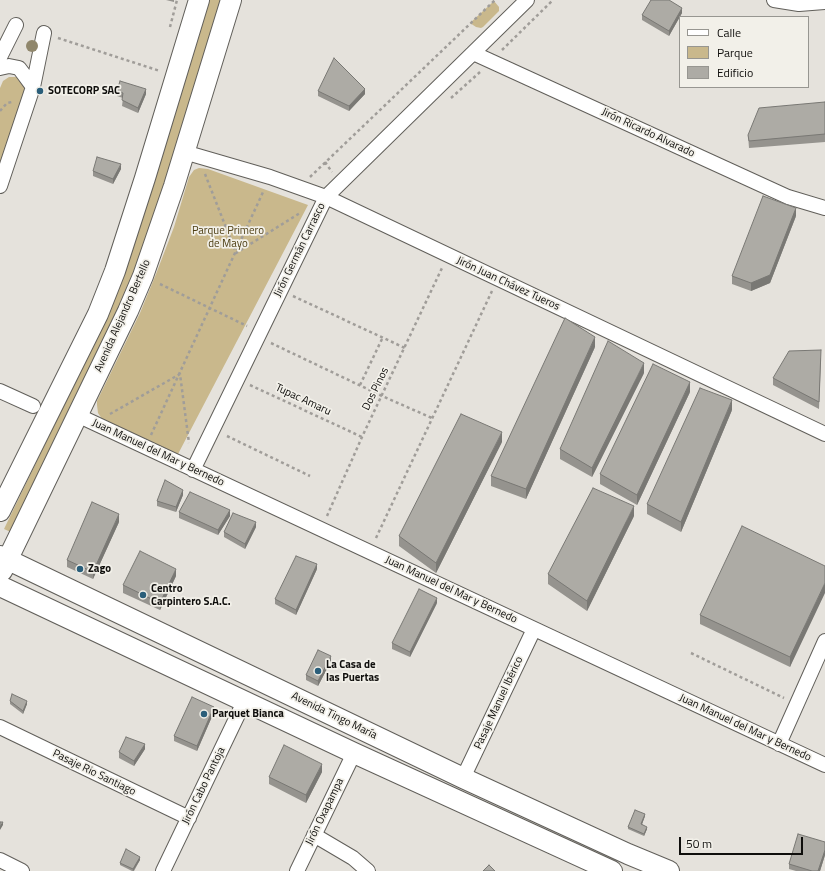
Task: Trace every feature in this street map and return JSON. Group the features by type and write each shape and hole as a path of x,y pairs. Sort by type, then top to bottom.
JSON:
{"main road":[{"path":"0,511 98,314 115,271 143,185 199,0"},
{"name":"Avenida Alejandro Bertello","path":"2,563 86,419 143,276 156,238 191,154 231,0"},
{"name":"Avenida Tingo María","path":"2,563 463,778 647,867 669,871"},
{"path":"0,586 244,702 612,871"}],"street":[{"name":"Jirón Germán Carrasco","path":"193,470 326,197 527,0"},
{"path":"774,0 799,4 825,2"},
{"path":"0,57 16,25"},
{"path":"0,186 33,87 44,33"},
{"name":"Jirón Ricardo Alvarado","path":"472,53 788,197 825,208"},
{"path":"0,68 9,66 19,68 33,87"},
{"name":"Jirón Juan Chávez Tueros","path":"191,154 270,177 326,197 825,434"},
{"path":"0,391 33,406"},
{"name":"Juan Manuel del Mar y Bernedo","path":"86,419 825,765"},
{"name":"Pasaje Manuel Ibérico","path":"463,778 534,629"},
{"path":"779,744 825,641"},
{"name":"Jirón Cabo Pantoja","path":"163,871 244,702"},
{"name":"Pasaje Rio Santiago","path":"0,727 189,818"},
{"name":"Jirón Oxapampa","path":"297,871 354,753"},
{"path":"314,836 353,858 368,871"},
{"path":"0,860 22,871"}],"path":[{"path":"299,188 495,0"},
{"path":"44,33 176,76"},
{"path":"191,154 236,253"},
{"path":"146,447 270,177"},
{"path":"236,253 326,197"},
{"name":"Dos Pinos","path":"321,529 362,437 448,256"},
{"path":"143,276 382,396 432,418"},
{"path":"369,551 383,525 498,279"},
{"path":"281,290 382,339 405,348"},
{"path":"360,385 382,339"},
{"path":"86,419 180,374"},
{"path":"180,374 193,470"},
{"name":"Tupac Amaru","path":"236,379 362,437"},
{"path":"212,429 310,476"},
{"path":"691,653 796,705"}],"green space":[{"path":"207,0 226,0 149,249 15,534 4,529 113,304"},
{"path":"494,1 499,7 499,11 483,27 476,27 470,23"},
{"path":"9,77 17,77 25,86 25,91 0,170 0,88 3,81"},
{"name":"Parque Primero de Mayo","path":"199,168 208,169 308,205 177,456 102,419 98,413 97,401 140,313 174,227 189,177 194,170"}],"building":[{"path":"651,0 669,0 682,8 669,31 642,15"},
{"path":"334,58 365,89 349,106 318,91"},
{"path":"120,81 146,89 138,108 122,100 123,93 117,91"},
{"path":"825,102 825,134 749,141 748,135 759,108"},
{"path":"97,157 121,164 113,179 93,171"},
{"path":"763,196 796,208 770,275 751,283 732,276"},
{"path":"565,318 595,337 526,489 491,476"},
{"path":"608,341 644,363 592,468 560,449"},
{"path":"821,350 819,402 773,378 789,351"},
{"path":"653,364 690,382 637,495 600,474"},
{"path":"700,388 732,400 681,522 647,504"},
{"path":"461,414 502,432 436,563 399,536"},
{"path":"165,480 183,490 176,507 157,501"},
{"path":"593,488 634,506 587,601 548,574"},
{"path":"190,492 230,510 218,530 179,512"},
{"path":"92,502 119,514 93,572 67,560"},
{"path":"233,513 256,522 245,544 224,532"},
{"path":"742,526 825,566 825,583 790,657 700,615"},
{"path":"140,551 176,569 160,603 123,585"},
{"path":"296,556 317,564 296,610 275,599"},
{"path":"419,589 437,598 410,652 392,643"},
{"name":"La Casa de las Puertas","path":"318,650 331,656 318,681 306,675"},
{"path":"12,694 27,701 23,711 10,701"},
{"path":"192,697 214,707 197,746 174,736"},
{"path":"126,737 145,744 134,761 119,752"},
{"path":"284,745 322,764 306,795 269,777"},
{"path":"635,810 645,814 641,824 647,827 644,834 628,827"},
{"path":"798,834 825,842 825,850 818,871 812,871 789,864"},
{"path":"126,849 140,857 133,869 120,863"},
{"path":"489,865 495,871 483,871"}],"place":[{"name":"SOTECORP SAC","path":"40,91"},
{"name":"Zago","path":"80,569"},
{"name":"Centro Carpintero S.A.C.","path":"143,595"},
{"name":"La Casa de las Puertas","path":"318,671"},
{"name":"Parquet Bianca","path":"204,714"}]}
